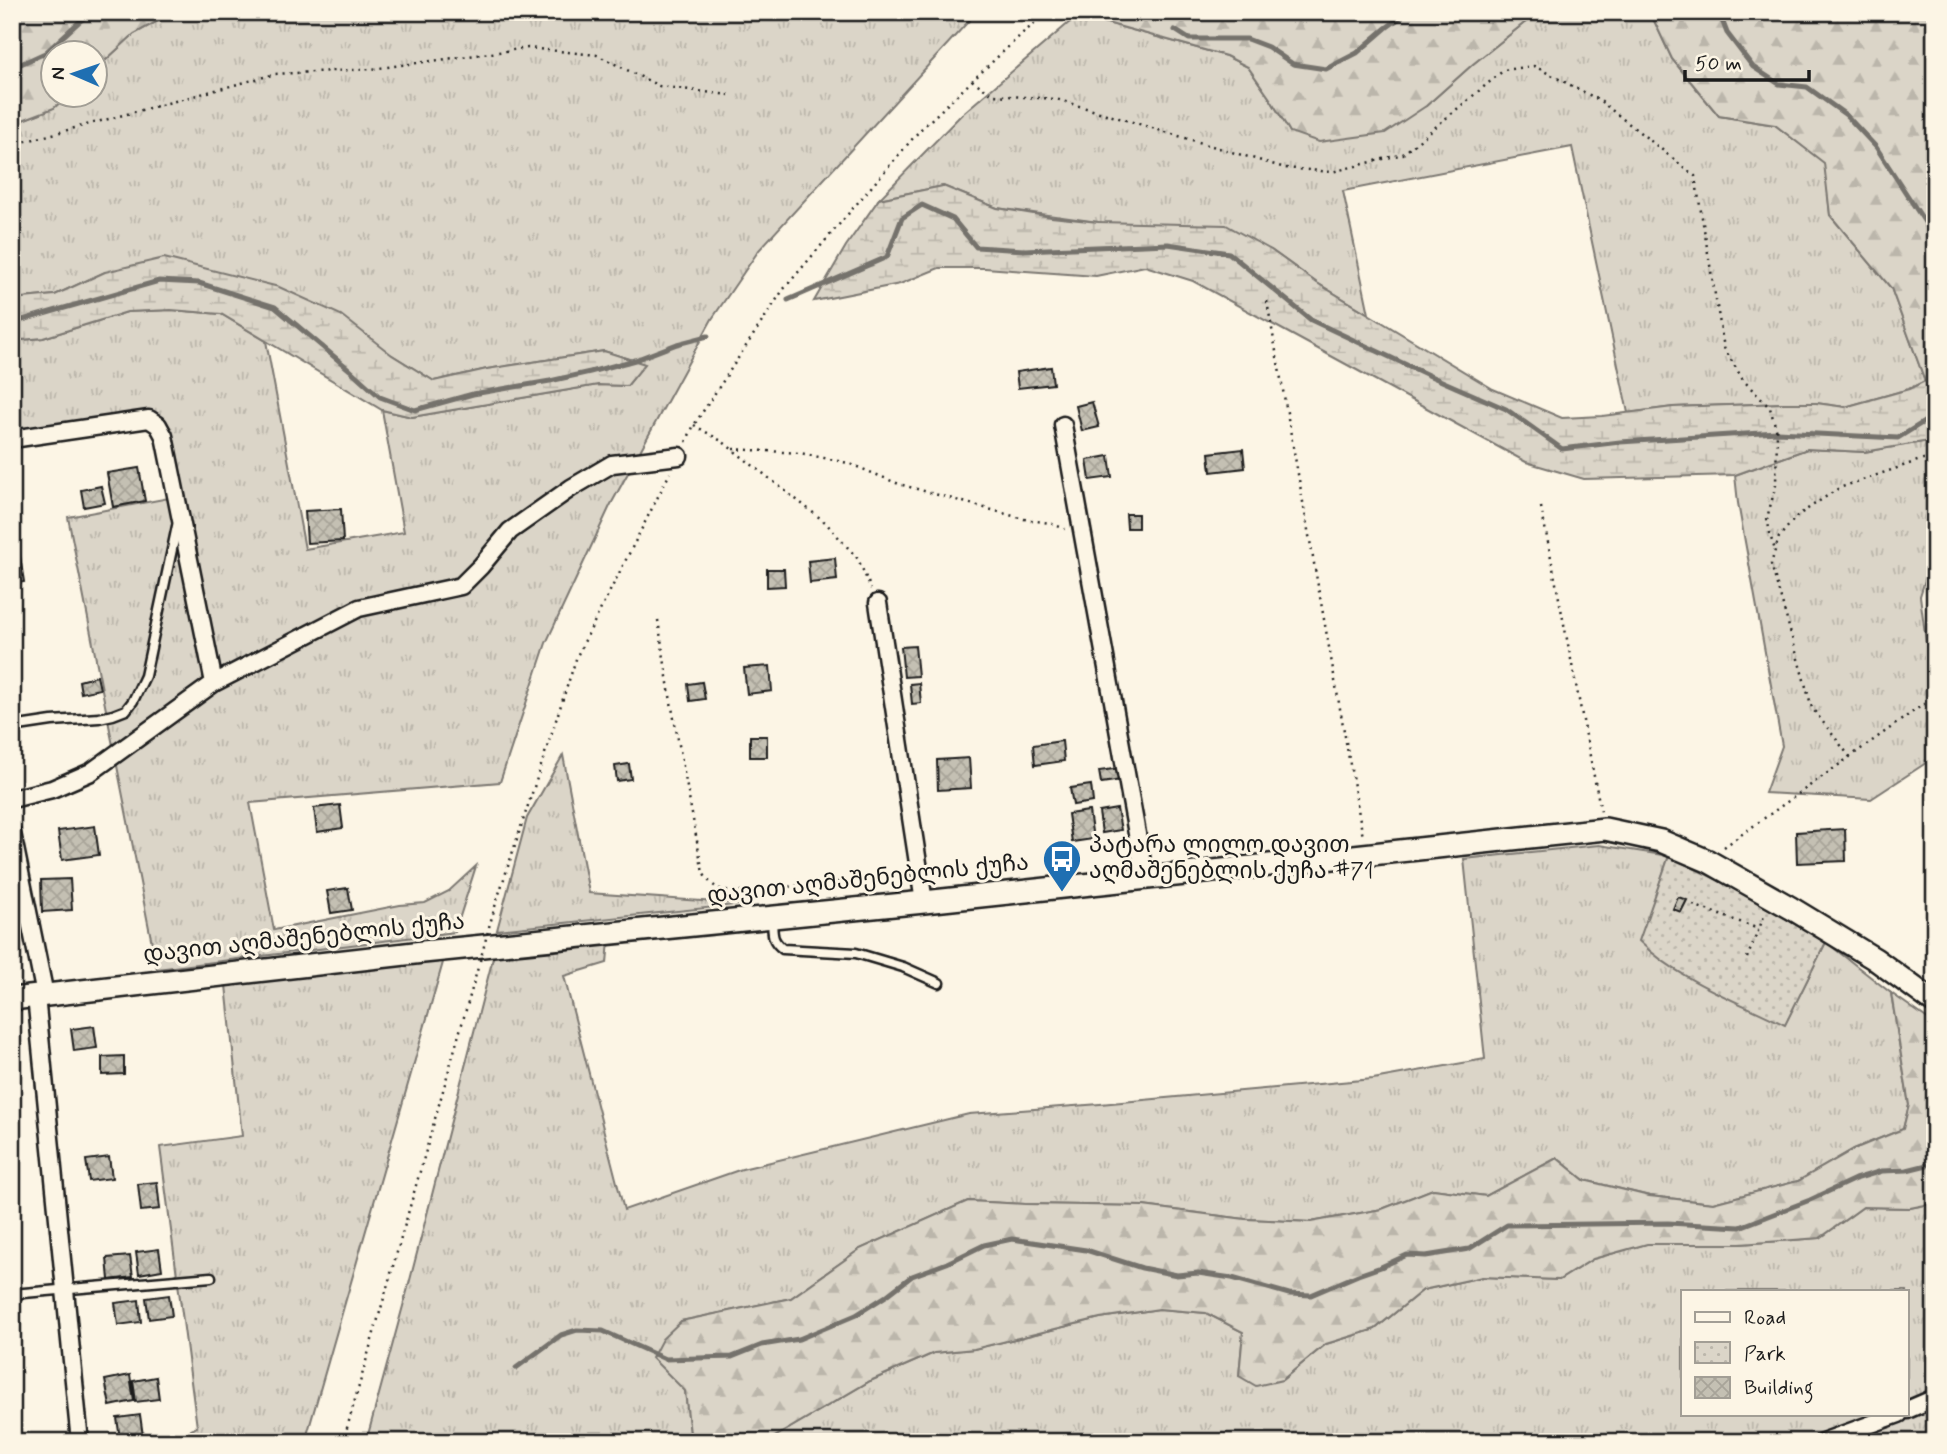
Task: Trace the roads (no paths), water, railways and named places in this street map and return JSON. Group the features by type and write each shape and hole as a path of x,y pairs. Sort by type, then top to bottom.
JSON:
{"street":[{"path":"12,439 149,419 158,425 164,436 214,683"},
{"path":"1063,425 1144,878"},
{"path":"12,799 52,789 91,772 214,683 359,608 461,586 510,531 571,488 612,464 679,456"},
{"path":"878,603 924,902"},
{"name":"დავით აღმაშენებლის ქუჩა","path":"12,999 424,952 1605,829 1661,841 1708,861 1875,959 1935,1003"},
{"path":"12,833 40,995 80,1442"},
{"path":"1909,1409 1935,1398"},
{"path":"1822,1442 1846,1437 1894,1416"}],"lane":[{"path":"12,727 113,715 125,710 133,701 145,676 180,512"},
{"path":"771,917 773,937 783,949 856,953 903,967 939,983"},
{"path":"12,1294 211,1276"}],"waterway":[{"path":"12,68 45,53 92,12"},
{"path":"1175,30 1189,39 1247,39 1268,47 1293,64 1326,69 1357,53 1408,12"},
{"path":"1719,12 1727,33 1753,67 1779,84 1807,87 1846,115 1876,147 1926,224 1935,251"},
{"path":"788,300 887,257 902,218 922,205 953,219 976,247 1024,250 1168,244 1229,253 1311,320 1506,409 1562,449 1620,442 1777,432 1898,438 1935,415"},
{"path":"12,323 159,281 199,283 275,307 380,397 415,410 473,394 590,372 708,336"},
{"path":"516,1368 561,1335 577,1330 603,1331 665,1359 732,1357 762,1345 799,1339 856,1315 912,1276 984,1245 1012,1239 1086,1250 1142,1268 1177,1275 1198,1273 1232,1278 1289,1294 1311,1295 1407,1255 1426,1256 1469,1249 1507,1225 1668,1223 1740,1227 1855,1179 1882,1171 1907,1170 1935,1163"}],"place":[{"name":"პატარა ლილო დავით აღმაშენებლის ქუჩა #71","path":"1062,893"}]}
